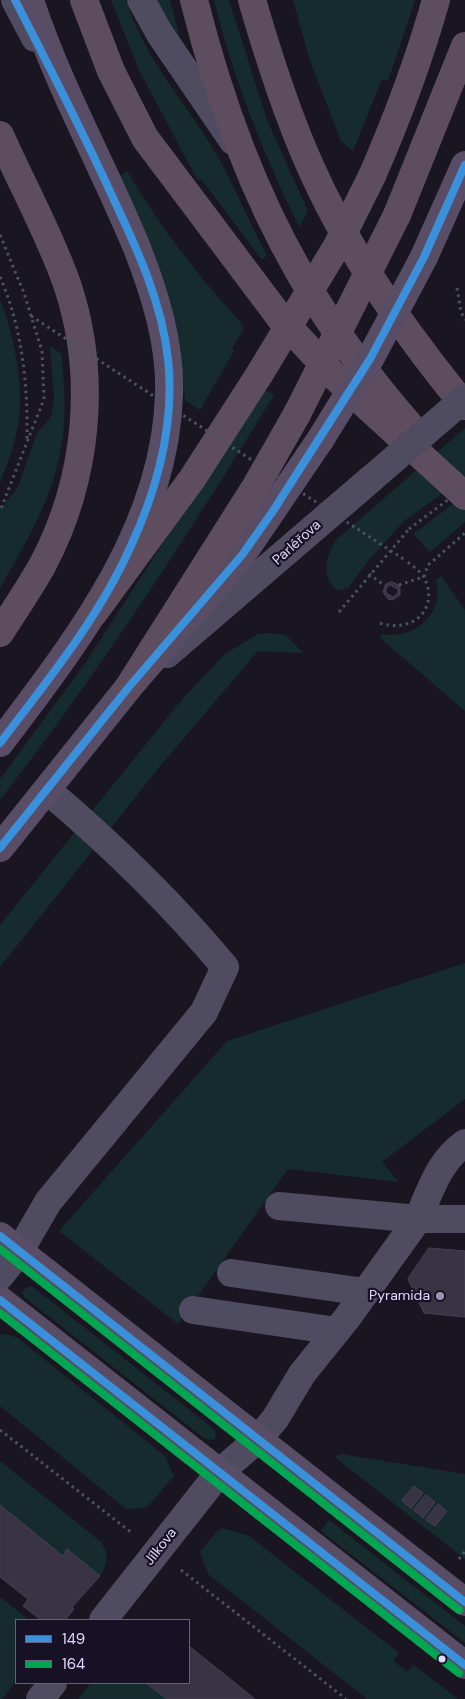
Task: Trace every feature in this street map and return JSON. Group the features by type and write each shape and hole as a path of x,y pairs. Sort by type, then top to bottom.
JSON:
{"highway":[{"path":"84,0 111,71 145,138 281,319 336,378 465,496"},
{"path":"194,0 212,67 247,163 274,225 322,310 386,397 465,488"},
{"path":"252,0 262,37 290,119 308,162 357,255 418,345 465,406"},
{"path":"259,0 262,37"},
{"path":"92,614 192,479 259,375 337,246 372,176 420,54 436,0"},
{"path":"128,688 256,486 297,414 397,215 465,46"},
{"path":"0,136 67,283 82,347 85,379 85,415 81,452 62,522 42,565 0,633"}],"main road":[{"path":"0,743 92,614 124,560 142,522 160,460 170,395 168,360 163,331 148,278 136,247 72,106 30,0"},
{"path":"0,848 128,688 242,555 320,440 370,359 424,257 465,165"},
{"path":"10,1244 465,1602"},
{"path":"0,1300 465,1665"}],"street":[{"path":"14,0 72,106"},
{"path":"141,0 156,28 247,163"},
{"name":"Parléřova","path":"128,688 465,398"},
{"path":"0,1276 10,1244 48,1202 204,1012 225,967 182,915 103,838 48,790"},
{"name":"Jílkova","path":"104,1619 219,1473 258,1440 274,1419 302,1374 337,1331 418,1219 440,1169 453,1152 465,1143"},
{"path":"279,1206 418,1219 465,1219"},
{"path":"231,1273 366,1292"},
{"path":"193,1310 337,1331"},
{"path":"40,1699 52,1684"}],"path":[{"path":"0,235 31,316 42,351 44,399 0,511"},
{"path":"0,277 12,303 28,393 27,442"},
{"path":"457,288 461,312 465,320"},
{"path":"31,316 405,560 424,577 430,596 425,610 407,624 398,626 380,623"},
{"path":"339,612 369,574 409,530 465,488"},
{"path":"0,503 7,497"},
{"path":"424,577 428,565 465,534"},
{"path":"369,574 385,586"},
{"path":"399,585 424,577"},
{"path":"0,1430 137,1536"},
{"path":"175,1566 346,1699"}],"green space":[{"path":"111,0 126,0 133,20 152,57 211,145 267,255 262,260 201,179 198,181 139,70"},
{"path":"156,0 170,0 180,39 162,15"},
{"path":"214,0 229,0 267,120 308,211 299,227 250,116 230,59"},
{"path":"293,0 415,0 388,81 382,79 353,151 341,141 310,61"},
{"path":"127,171 181,251 242,324 244,329 232,348 234,351 200,410 185,400 180,349 117,178"},
{"path":"0,299 13,342 19,375 20,405 16,435 0,482"},
{"path":"50,345 62,355 65,407 57,468 42,510 0,588 0,508 17,489 37,433 51,417 54,398"},
{"path":"263,389 274,395 209,499 108,652 0,800 0,779 86,662"},
{"path":"465,428 465,477 404,521 368,561 349,587 338,591 329,580 327,573 330,552 337,539"},
{"path":"465,495 465,522 430,552 413,534"},
{"path":"441,576 465,610 465,711 379,637 382,634 394,635 405,633 416,629 424,622 436,604 438,592 436,580"},
{"path":"258,634 286,635 303,653 258,651 161,765 0,967 0,925 184,697 225,654"},
{"path":"465,963 465,1099 382,1162 399,1182 288,1169 178,1324 59,1231 227,1041"},
{"path":"28,1286 33,1287 214,1429 216,1435 214,1440 205,1439 24,1297 22,1292"},
{"path":"6,1334 18,1338 165,1456 174,1476 149,1505 144,1508 126,1509 0,1406 0,1335"},
{"path":"341,1454 465,1474 465,1559 337,1459 336,1456"},
{"path":"0,1461 101,1542 107,1559 100,1576 68,1550 63,1556 0,1505"},
{"path":"329,1520 465,1626 465,1643 321,1531"},
{"path":"223,1528 249,1536 399,1653 393,1661 407,1671 414,1665 458,1699 367,1699 208,1574 200,1552 217,1531"},
{"path":"0,1597 28,1619 15,1619 15,1682 0,1699"},
{"path":"90,1684 147,1684 167,1699 78,1699"}],"building":[{"path":"392,582 399,585 400,595 393,600 388,599 383,592 386,584","holes":["390,585 398,589 398,593 393,597 386,593 386,589"]},
{"name":"Pyramida","path":"429,1248 465,1251 465,1317 424,1313 408,1279"},
{"path":"414,1486 423,1493 411,1508 402,1501"},
{"path":"426,1495 435,1502 423,1518 414,1510"},
{"path":"438,1504 447,1511 435,1526 426,1520"},
{"path":"0,1505 63,1556 67,1549 100,1576 72,1607 74,1609 66,1619 40,1619 23,1606 28,1599 0,1577"},
{"path":"190,1647 255,1699 167,1699 147,1684 190,1684"}],"transit line":[{"name":"149","path":"0,743 71,649 103,600 117,574 140,526 156,480 162,456 169,408 168,359 165,338 148,278 90,149 15,0"},
{"name":"149","path":"0,848 128,688 242,555 273,511 370,359 424,257 465,165"},
{"name":"149","path":"0,1236 465,1602"},
{"name":"164","path":"0,1249 459,1610"},
{"name":"149","path":"0,1300 465,1665"},
{"name":"164","path":"0,1313 459,1673"}],"place":[{"name":"Pyramida","path":"440,1296"}]}
